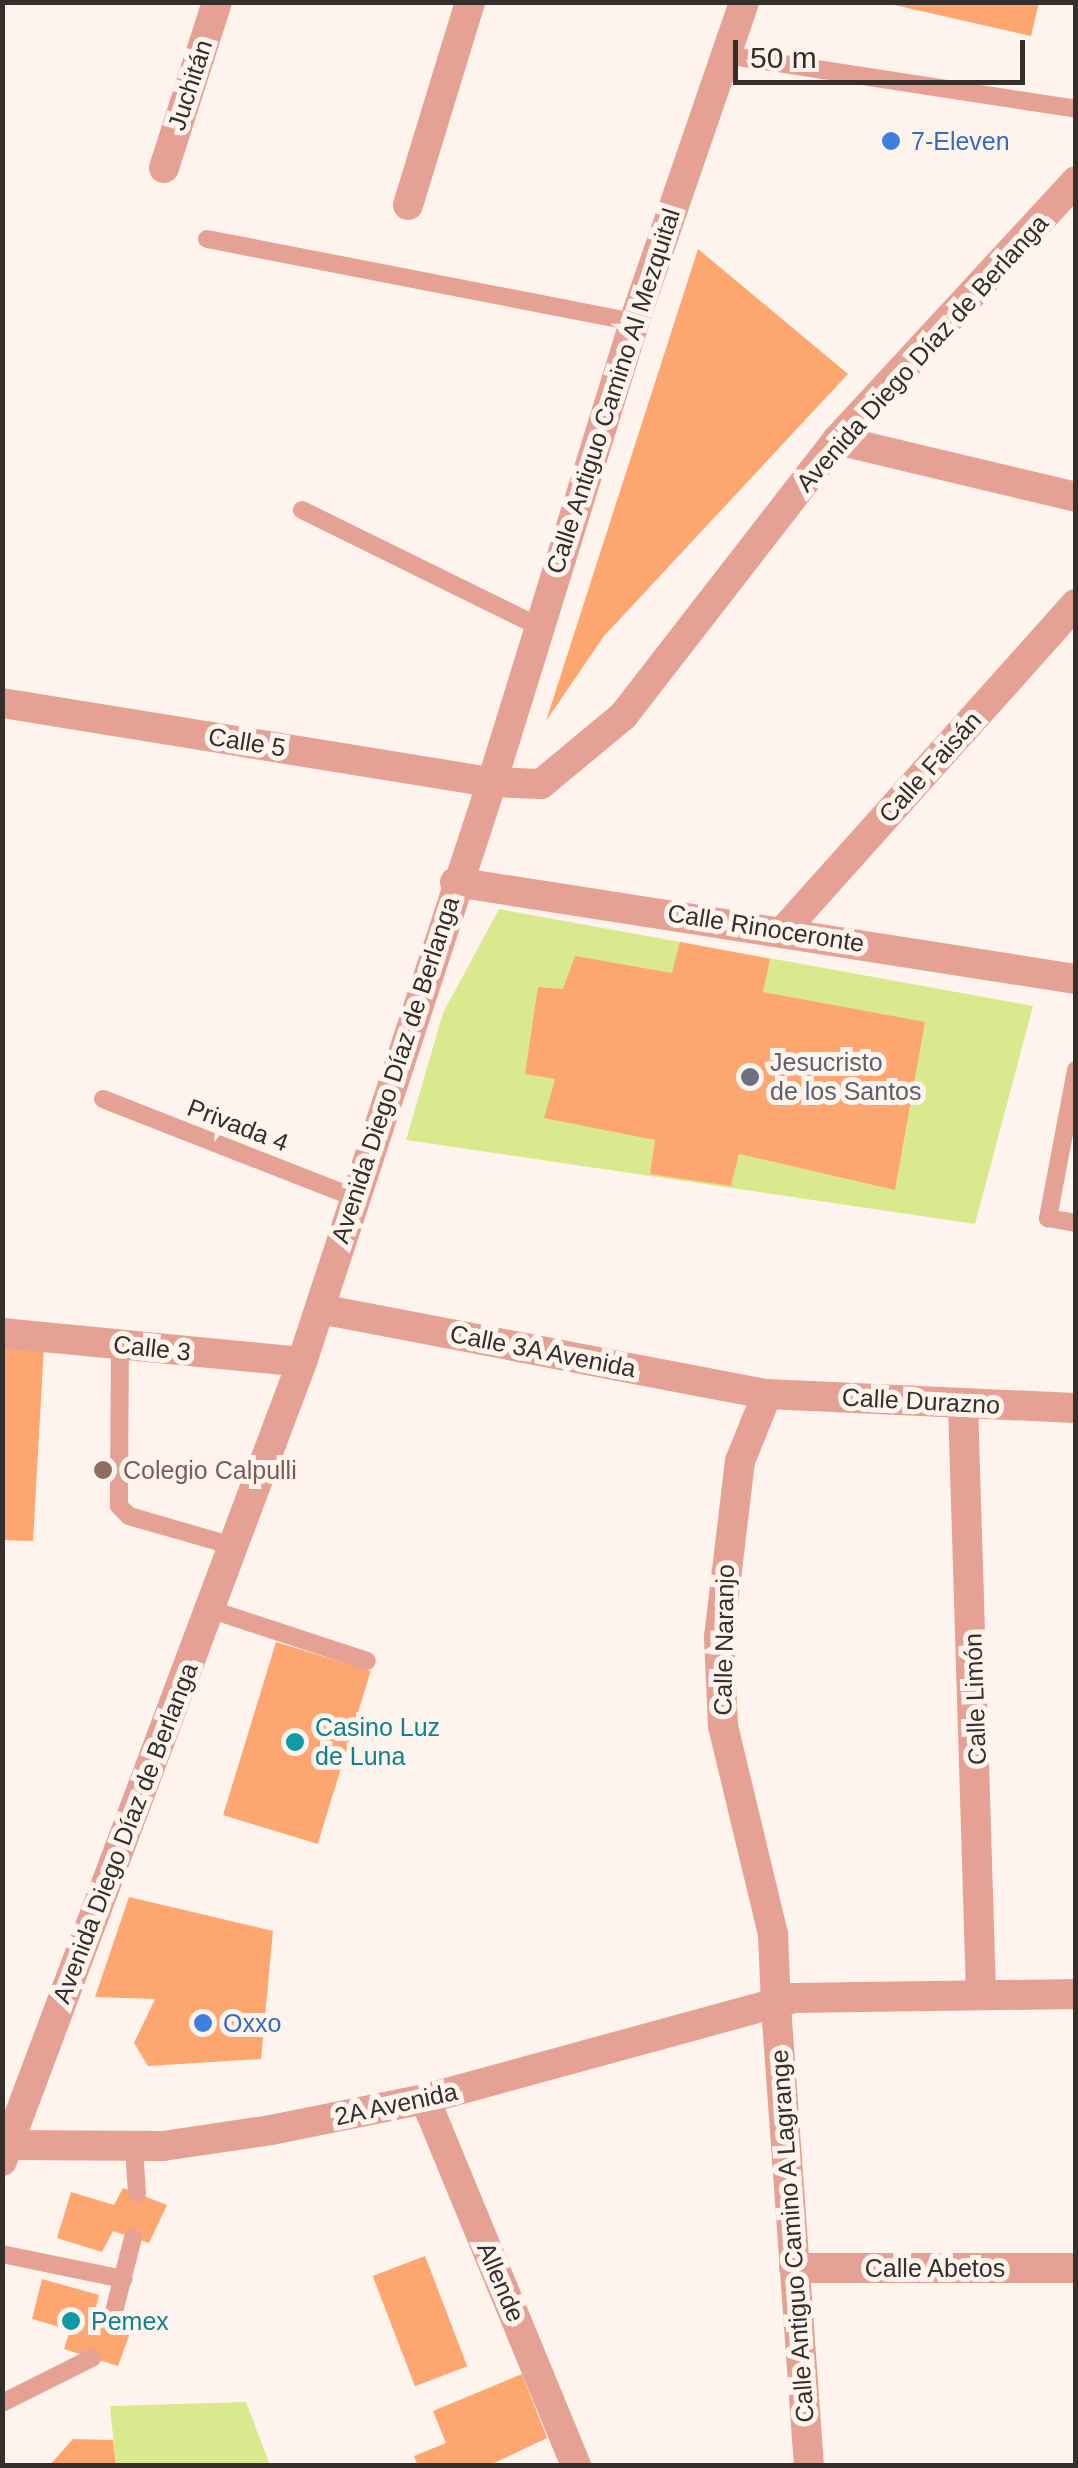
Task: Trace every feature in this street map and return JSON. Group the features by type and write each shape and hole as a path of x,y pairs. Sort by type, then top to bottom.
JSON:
{"street":[{"name":"Juchitán","path":"164,168 217,2"},
{"path":"408,205 470,2"},
{"name":"Calle Antiguo Camino Al Mezquital","path":"492,782 634,322 744,2"},
{"name":"Avenida Diego Díaz de Berlanga","path":"5,2153 302,1362 456,882 492,782 541,784 623,716 837,440 1076,181"},
{"path":"837,440 1076,497"},
{"name":"Calle Faisán","path":"785,929 1076,604"},
{"name":"Calle 5","path":"2,703 492,782"},
{"name":"Calle Rinoceronte","path":"456,882 785,929 1074,977"},
{"name":"Calle 3A Avenida","path":"320,1309 767,1394"},
{"name":"Calle 3","path":"2,1333 302,1362"},
{"name":"Calle Durazno","path":"767,1394 1076,1408"},
{"name":"Calle Naranjo","path":"767,1394 740,1461 719,1638 723,1726 773,1934 776,2006"},
{"name":"Calle Limón","path":"963,1404 981,1994"},
{"name":"2A Avenida","path":"5,2153 134,2147 271,2130 425,2099 813,1996 1076,1994"},
{"name":"Calle Antiguo Camino A Lagrange","path":"776,2006 809,2466"},
{"name":"Allende","path":"425,2099 576,2466"},
{"name":"Calle Abetos","path":"794,2268 1076,2268"}],"lane":[{"path":"725,55 1076,109"},
{"path":"207,239 634,322"},
{"path":"302,510 538,626"},
{"path":"1076,1070 1048,1218 1076,1223"},
{"name":"Privada 4","path":"104,1099 354,1196"},
{"path":"120,1344 119,1506 129,1516 232,1546"},
{"path":"209,1609 368,1660"},
{"path":"134,2147 137,2193"},
{"path":"111,2323 133,2238"},
{"path":"2,2254 122,2279"},
{"path":"2,2403 92,2358"}],"green space":[{"path":"499,909 1033,1006 975,1224 406,1140 443,1013"},
{"path":"246,2402 270,2465 116,2465 110,2406"}],"building":[{"path":"881,2 1039,2 1031,36"},
{"path":"698,249 848,374 604,636 546,721"},
{"path":"680,942 770,959 763,992 925,1022 895,1190 739,1154 731,1186 650,1174 655,1140 544,1118 555,1079 525,1074 538,987 563,989 575,956 672,973"},
{"path":"2,1344 44,1346 33,1541 2,1540"},
{"name":"Casino Luz de Luna","path":"276,1642 371,1671 318,1844 223,1815"},
{"path":"129,1897 273,1931 261,2059 148,2066 134,2043 155,1999 95,1997"},
{"name":"Pemex","path":"123,2188 167,2205 149,2243 113,2231 102,2252 57,2238 71,2192 114,2205"},
{"path":"425,2256 467,2366 415,2386 373,2276"},
{"name":"Pemex","path":"42,2279 99,2295 93,2319 132,2328 118,2366 64,2349 70,2330 32,2319"},
{"path":"522,2374 547,2438 488,2466 418,2466 414,2456 446,2443 433,2411"},
{"path":"73,2439 113,2440 116,2466 49,2466"}],"place":[{"name":"7-Eleven","path":"891,141"},
{"name":"Jesucristo de los Santos","path":"750,1077"},
{"name":"Colegio Calpulli","path":"103,1470"},
{"name":"Casino Luz de Luna","path":"295,1742"},
{"name":"Oxxo","path":"203,2023"},
{"name":"Pemex","path":"71,2321"}]}
